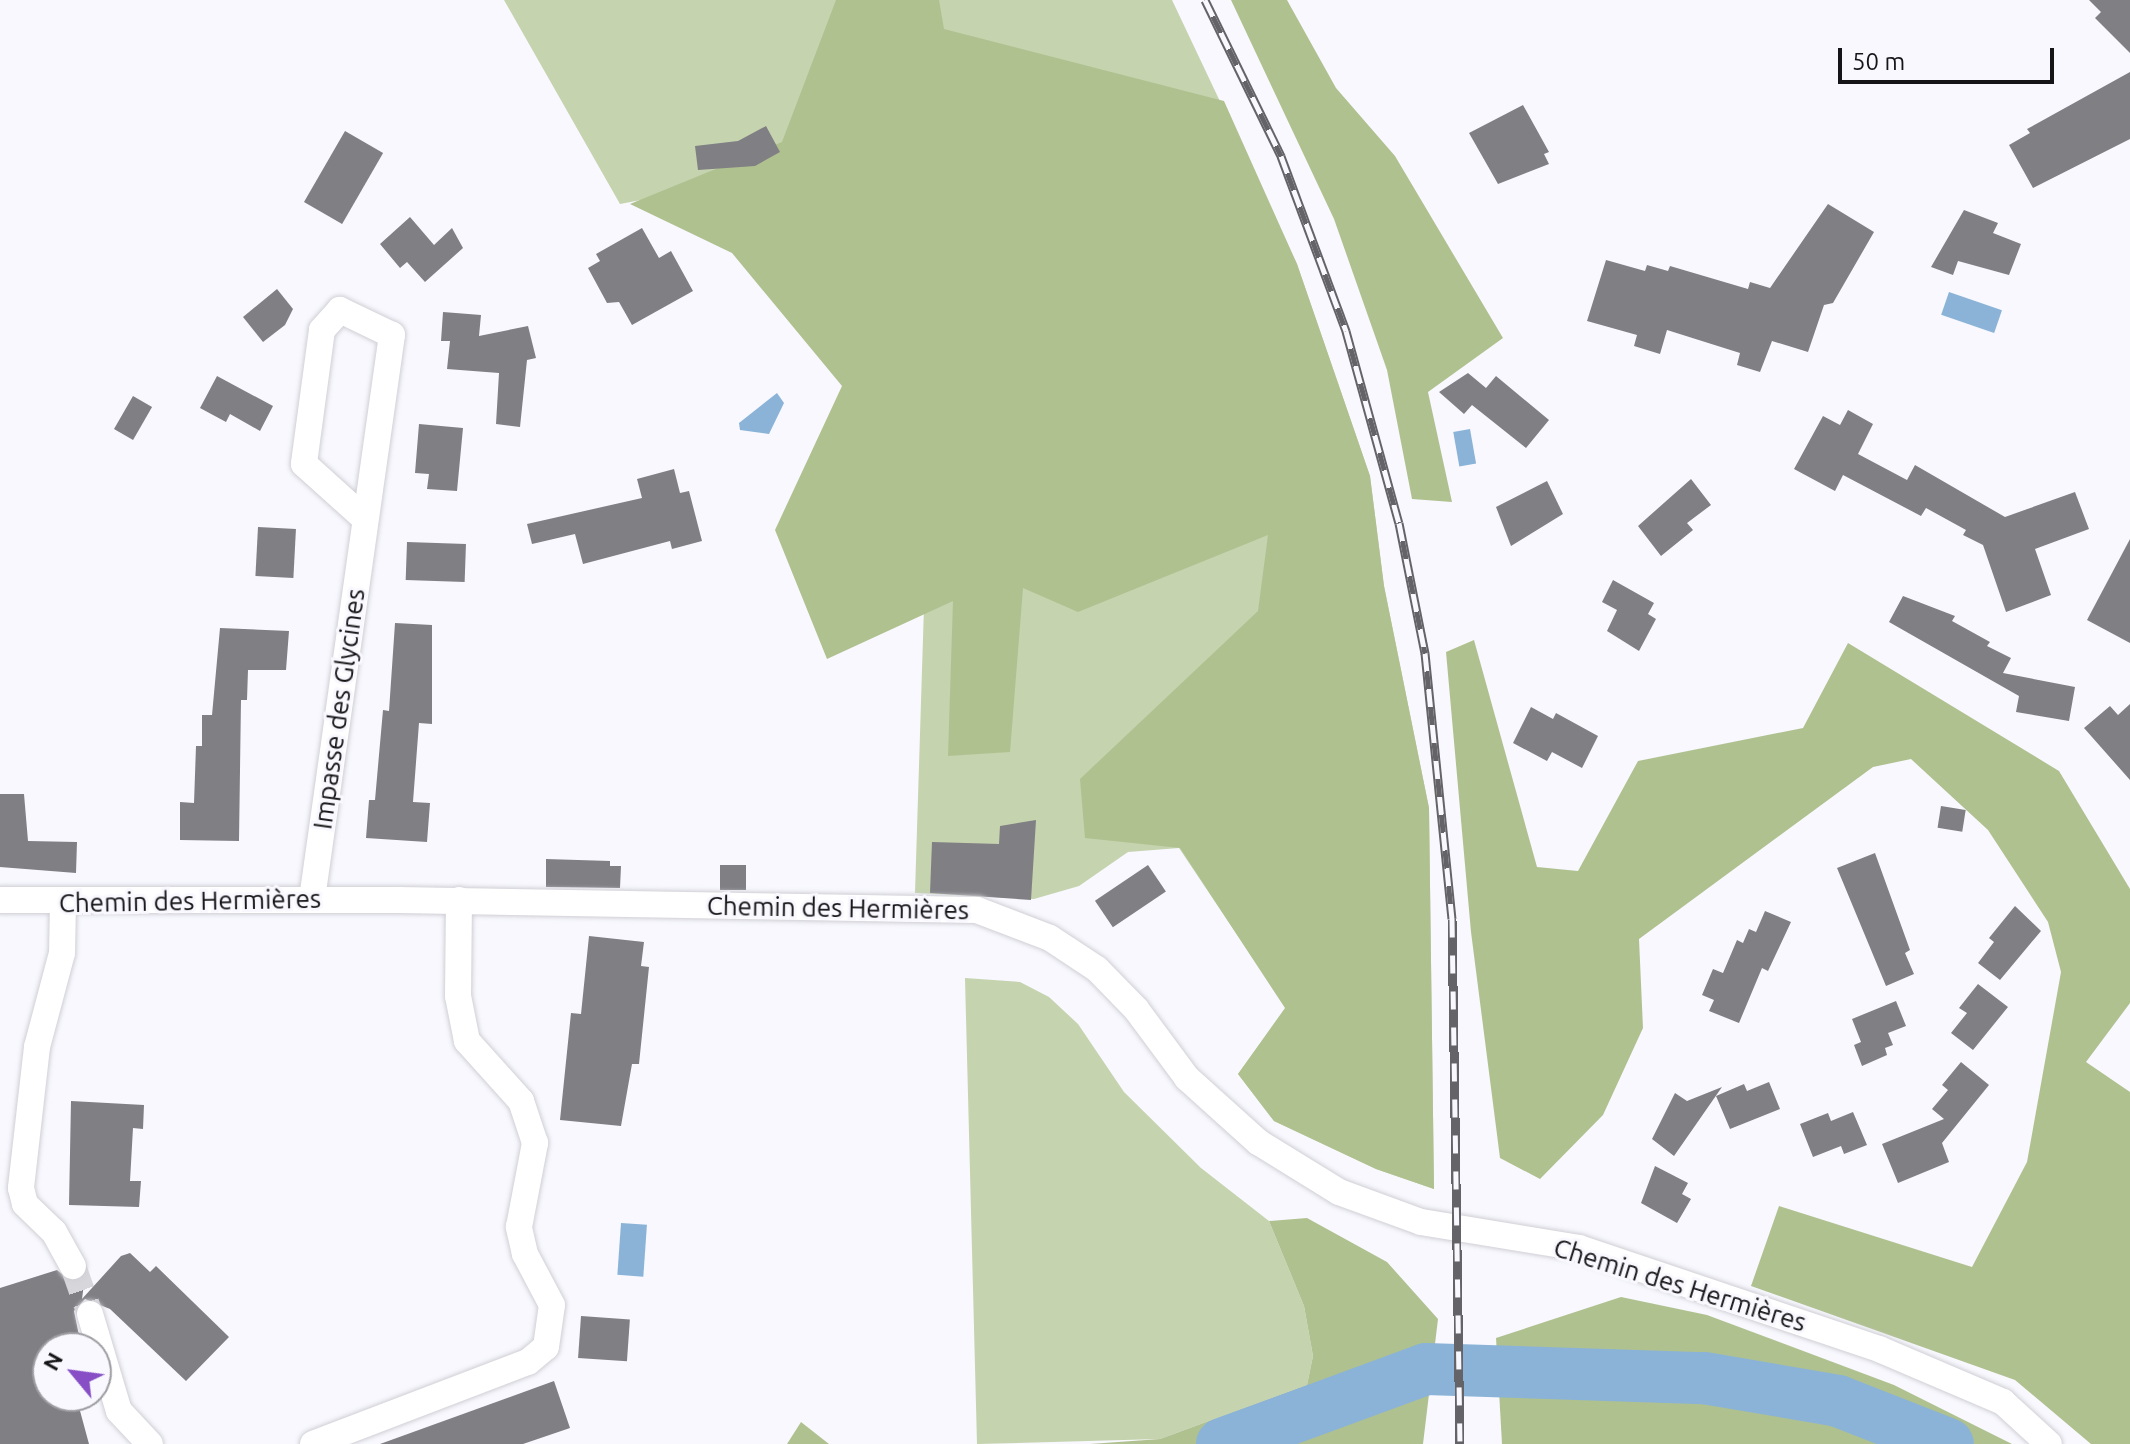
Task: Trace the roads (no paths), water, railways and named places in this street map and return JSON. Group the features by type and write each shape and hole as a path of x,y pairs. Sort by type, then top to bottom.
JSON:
{"street":[{"name":"Impasse des Glycines","path":"312,899 392,335 340,310 322,330 304,464 365,519"},
{"name":"Chemin des Hermières","path":"0,900 63,903 459,900 977,910 1050,938 1097,969 1136,1009 1187,1078 1258,1142 1339,1192 1421,1222 1579,1248 1879,1349 2003,1402 2049,1444"},
{"path":"313,1444 528,1362 546,1347 552,1305 525,1254 519,1227 535,1143 531,1122 521,1101 467,1041 458,996 459,900"},
{"path":"63,903 62,953 37,1047 21,1188 25,1204 54,1232 73,1266"},
{"path":"90,1314 119,1411 150,1444"}],"water":[{"path":"1949,292 2002,310 1994,333 1941,315"},
{"path":"777,393 784,403 769,434 740,430 739,423"},
{"path":"1470,429 1476,463 1459,466 1453,432"},
{"path":"621,1223 647,1225 643,1277 617,1275"}],"waterway":[{"path":"1222,1444 1426,1369 1704,1378 1838,1401 1948,1444"}],"tunnel":[{"path":"73,1266 90,1314"}],"railway":[{"path":"1205,0 1281,156 1346,331 1399,523 1425,653 1452,919 1460,1444"}]}
